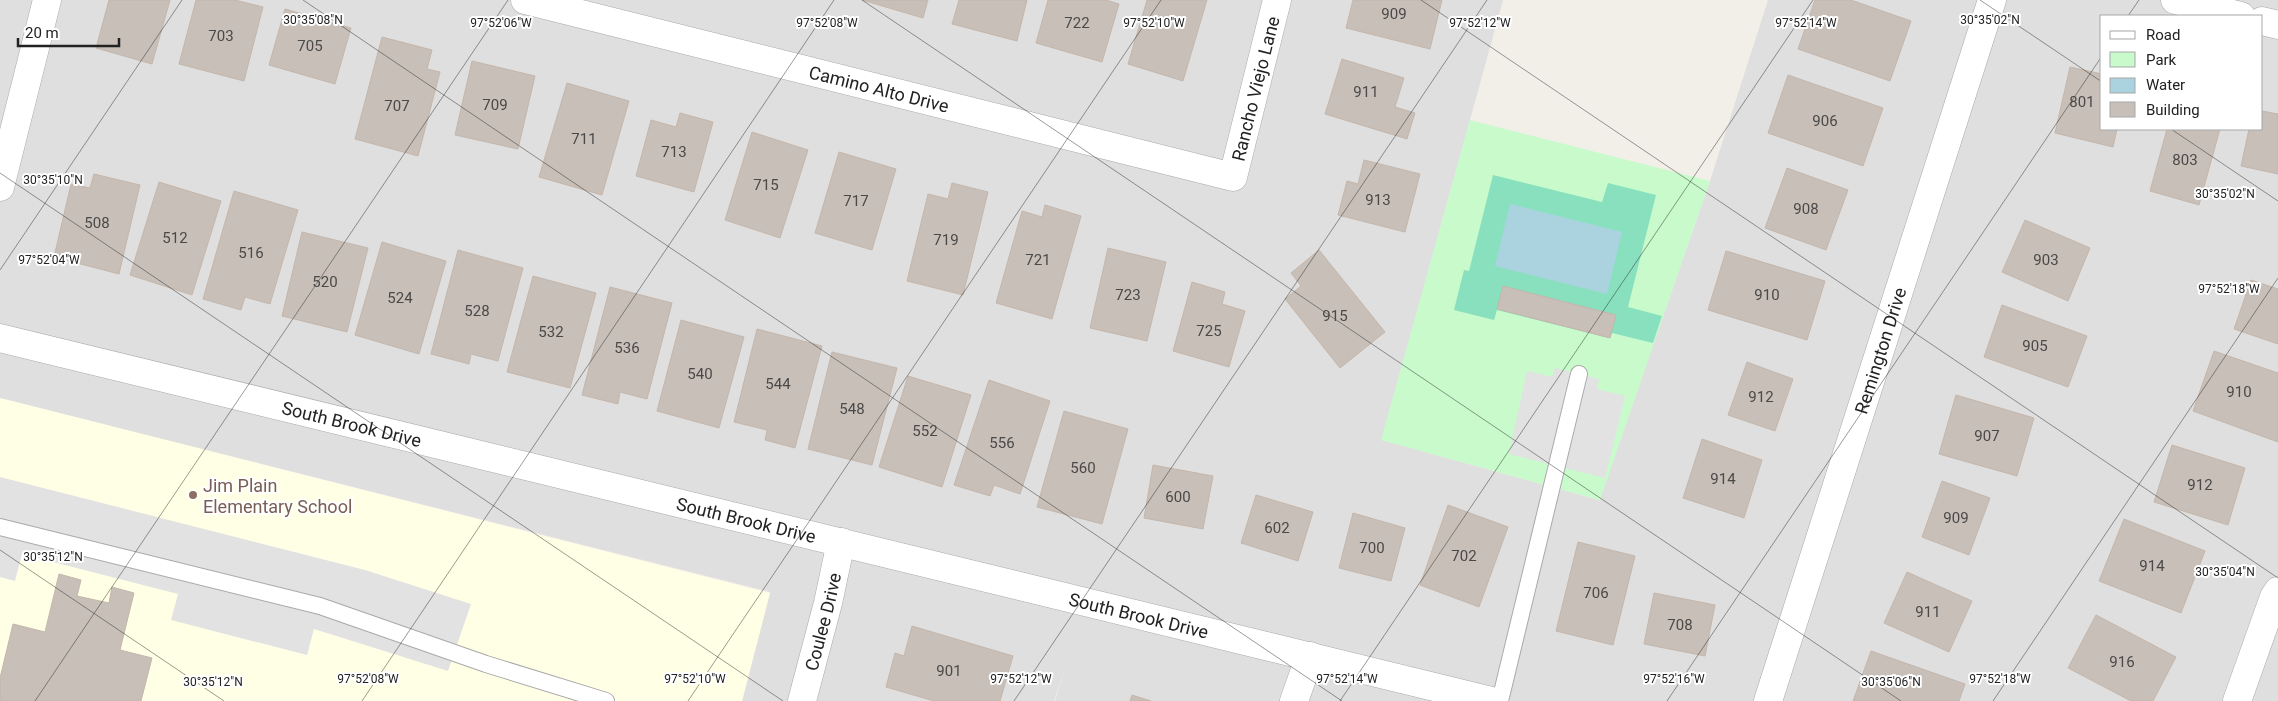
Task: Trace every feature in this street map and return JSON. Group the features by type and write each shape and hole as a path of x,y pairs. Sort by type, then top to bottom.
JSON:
{"street":[{"path":"0,188 47,0"},
{"name":"Camino Alto Drive","path":"525,0 1233,177"},
{"name":"Rancho Viejo Lane","path":"1233,177 1277,0"},
{"name":"Remington Drive","path":"1768,701 1992,0"},
{"path":"2175,0 2239,15"},
{"path":"2243,15 2249,0"},
{"path":"2263,21 2278,25"},
{"name":"South Brook Drive","path":"0,338 1492,701"},
{"name":"Coulee Drive","path":"802,701 828,603 841,542"},
{"path":"2237,701 2274,597 2278,591"},
{"path":"1294,701 1310,656"}],"lane":[{"path":"1500,701 1579,374"},
{"path":"0,527 320,606 571,696 606,701"}],"shaded area":[{"path":"0,0 1503,0 1382,440 1599,500 1710,181 1768,0 2278,0 2278,701 1055,701 1066,666 1054,701 742,701 770,592 0,398"},
{"path":"1555,368 1599,379 1597,389 1625,396 1605,478 1509,454 1527,371 1552,377"},
{"name":"Jim Plain Elementary School","path":"0,398 770,593 742,701 0,701"},
{"path":"0,477 365,570 471,604 448,671 314,629 307,655 171,620 178,594 22,554 15,581 0,577"}],"green space":[{"path":"1470,120 1710,181 1600,500 1381,440"},
{"path":"1493,175 1602,202 1608,183 1656,195 1628,307 1662,316 1653,343 1612,333 1610,338 1497,310 1494,320 1454,310 1464,270 1469,271"}],"water":[{"path":"1510,204 1622,232 1607,294 1495,266"}],"building":[{"path":"109,0 170,0 152,64 96,48"},
{"path":"196,0 235,0 263,7 244,81 179,64"},
{"path":"862,0 928,0 923,18"},
{"path":"959,0 1027,0 1017,41 952,24"},
{"path":"1048,0 1106,0 1119,4 1102,62 1036,43"},
{"path":"1147,0 1207,0 1183,81 1128,64"},
{"path":"1353,0 1442,0 1430,49 1346,28"},
{"path":"1815,0 1851,0 1911,21 1890,81 1798,49"},
{"path":"285,9 351,28 335,84 269,65"},
{"path":"382,37 432,50 427,69 440,72 418,156 355,139"},
{"path":"1342,59 1404,78 1395,107 1415,113 1407,139 1325,114"},
{"path":"472,61 535,76 518,149 455,135"},
{"path":"2070,67 2100,74 2100,130 2117,130 2113,147 2055,133"},
{"path":"1788,75 1883,108 1863,166 1768,133"},
{"path":"567,83 629,101 602,195 539,177"},
{"path":"2263,111 2278,114 2278,174 2241,166 2249,130 2263,130"},
{"path":"680,113 713,122 694,192 636,176 651,120 676,127"},
{"path":"2167,130 2220,130 2199,205 2150,191"},
{"path":"752,132 808,150 780,238 725,220"},
{"path":"839,152 896,169 872,250 815,233"},
{"path":"1364,160 1420,174 1405,232 1338,215 1347,181 1358,184"},
{"path":"1787,168 1848,190 1826,250 1765,228"},
{"path":"94,174 140,185 119,274 54,257 71,184 90,188"},
{"path":"159,182 221,201 192,295 130,275"},
{"path":"952,183 988,192 963,295 907,281 928,194 948,199"},
{"path":"234,191 298,210 270,304 245,297 241,310 203,299"},
{"path":"1045,205 1081,216 1052,319 996,303 1022,211 1042,217"},
{"path":"2025,220 2090,248 2068,301 2002,272"},
{"path":"302,232 368,248 347,332 282,316"},
{"path":"382,242 446,261 419,354 355,335"},
{"path":"1108,248 1166,262 1147,341 1090,328"},
{"path":"458,250 523,268 498,361 471,354 469,364 431,354"},
{"path":"1319,250 1385,332 1340,368 1285,299 1301,286 1291,273"},
{"path":"1726,251 1825,281 1807,340 1708,310"},
{"path":"533,276 596,293 570,388 507,372"},
{"path":"2251,280 2278,289 2278,344 2234,329"},
{"path":"1192,282 1225,292 1222,304 1245,311 1229,367 1173,351"},
{"path":"1503,286 1616,315 1610,338 1497,309"},
{"path":"610,287 672,303 647,399 620,392 618,404 582,395"},
{"path":"2002,305 2087,336 2068,387 1984,357"},
{"path":"681,320 744,337 719,428 657,411"},
{"path":"757,329 822,346 795,448 765,440 767,430 734,422"},
{"path":"2214,351 2278,373 2278,442 2193,411"},
{"path":"832,352 897,368 872,465 808,449"},
{"path":"1747,362 1793,379 1775,431 1728,415"},
{"path":"908,376 971,395 942,487 879,467"},
{"path":"989,380 1050,401 1020,494 994,485 990,496 954,485"},
{"path":"1956,395 2034,418 2017,476 1939,454"},
{"path":"1064,411 1128,429 1102,524 1037,507"},
{"path":"1702,439 1762,460 1744,518 1683,498"},
{"path":"2172,445 2245,468 2228,525 2154,502"},
{"path":"1153,465 1213,476 1203,529 1144,518"},
{"path":"1942,481 1990,498 1969,555 1922,537"},
{"path":"1256,495 1313,512 1298,561 1241,543"},
{"path":"1448,505 1508,527 1479,607 1420,585"},
{"path":"1353,513 1405,528 1391,581 1339,568"},
{"path":"2124,519 2205,551 2181,613 2099,581"},
{"path":"1578,542 1635,556 1613,645 1556,631"},
{"path":"1907,572 1972,601 1949,652 1884,623"},
{"path":"59,574 81,580 77,596 109,603 112,587 134,593 120,650 152,658 141,701 0,701 0,678 13,624 45,632"},
{"path":"1654,593 1715,605 1705,656 1644,644"},
{"path":"2096,615 2176,657 2153,701 2131,701 2068,668"},
{"path":"912,626 1013,656 1000,701 934,701 886,687 895,653 904,656"},
{"path":"1871,651 1965,684 1959,701 1853,701"},
{"path":"1132,695 1151,701 1130,701"}],"place":[{"name":"Jim Plain Elementary School","path":"193,495"}]}
